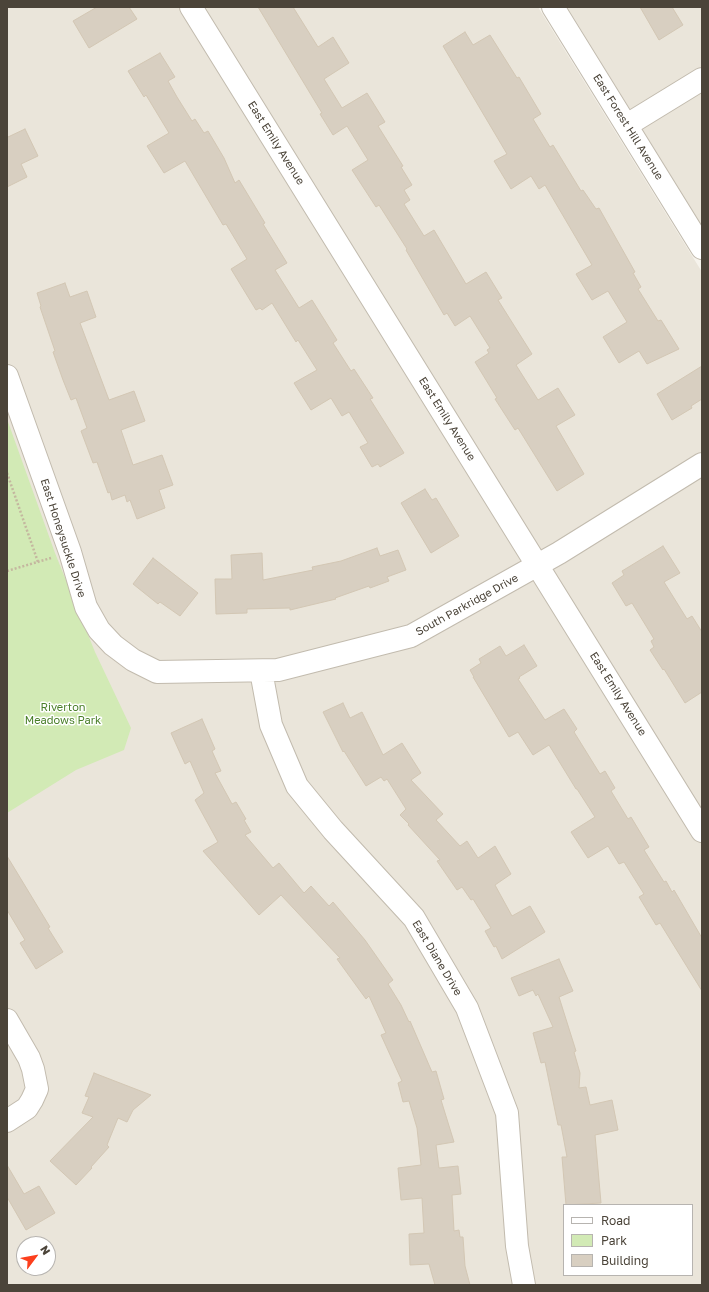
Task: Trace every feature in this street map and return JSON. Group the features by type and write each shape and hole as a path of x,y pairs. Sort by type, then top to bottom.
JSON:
{"street":[{"name":"East Emily Avenue","path":"191,7 702,831"},
{"name":"East Forest Hill Avenue","path":"553,7 702,248"},
{"path":"627,126 702,80"},
{"name":"East Honeysuckle Drive","path":"7,376 70,552 86,607 99,630 113,645 133,660 156,672"},
{"name":"South Parkridge Drive","path":"156,672 278,670 411,636 538,566 702,464"},
{"name":"East Diane Drive","path":"261,671 271,725 297,786 333,830 414,918 467,1008 507,1112 517,1246 524,1285"},
{"path":"7,1020 29,1058 33,1069 36,1089 27,1108 9,1120"}],"path":[{"path":"7,473 38,562"},
{"path":"7,571 70,552"}],"shaded area":[{"path":"7,7 538,7 702,272 702,1285 7,1285"},
{"path":"567,7 702,7 702,226"}],"green space":[{"name":"Riverton Meadows Park","path":"7,419 55,553 95,652 131,728 124,750 76,770 7,813"}],"building":[{"path":"97,7 129,7 137,19 89,48 73,21"},
{"path":"258,7 293,7 318,47 333,37 349,63 324,79 342,108 367,93 385,122 378,126 403,166 401,167 412,185 404,190 410,200 404,204 424,236 434,230 466,284 486,272 502,298 498,300 532,354 516,365 538,400 558,388 575,415 556,426 584,474 557,491 518,428 515,430 495,399 497,398 475,362 489,353 487,350 490,348 470,316 455,326 447,313 444,315 406,250 407,249 379,205 376,207 352,170 368,160 347,126 333,135 320,114 322,113"},
{"path":"640,7 672,7 683,25 659,40"},
{"path":"465,32 473,45 490,35 517,78 519,77 541,114 533,119 550,147 553,145 581,191 583,190 596,209 599,208 635,272 633,273 641,287 638,289 658,321 661,320 679,349 647,364 639,351 619,363 603,337 627,322 608,291 592,300 576,274 592,265 545,185 539,189 531,176 511,189 494,161 507,154 443,46"},
{"path":"160,53 175,77 168,81 177,97 192,121 195,119 204,133 208,131 224,158 235,183 239,180 265,223 263,224 287,263 275,270 299,308 312,300 337,340 333,343 351,371 354,369 373,398 370,399 404,453 380,467 378,464 372,467 360,447 368,443 349,412 342,416 331,398 311,410 294,383 317,370 298,340 296,342 272,303 262,310 260,308 256,310 231,269 247,259 226,224 223,225 185,161 164,173 147,146 169,133 146,95 144,97 128,71"},
{"path":"25,129 38,156 21,164 27,177 7,187 7,135 8,137"},
{"path":"65,283 70,297 87,291 96,317 80,323 109,400 134,391 145,421 121,430 133,465 162,455 173,485 159,490 165,508 137,519 130,500 127,502 125,495 112,500 110,492 108,493 97,462 93,463 81,431 87,428 76,398 71,400 53,352 55,351 40,307 37,293"},
{"path":"702,366 702,399 691,406 692,408 672,420 657,394"},
{"path":"425,489 432,500 436,498 459,536 431,553 401,503"},
{"path":"663,546 680,573 664,582 687,619 692,616 702,632 702,692 685,703 664,669 663,670 650,650 654,647 651,641 654,639 632,603 626,606 612,583 624,575 622,571"},
{"path":"377,548 380,556 398,550 406,570 387,577 389,581 370,588 369,586 335,598 336,599 290,610 290,608 247,609 247,613 216,614 215,579 232,579 231,555 262,553 263,580 313,570 312,567 341,561"},
{"path":"153,558 198,593 180,616 160,602 158,604 133,584"},
{"path":"524,645 537,666 518,679 545,720 564,709 577,729 574,732 600,774 605,771 615,788 611,791 628,819 631,817 649,847 644,850 664,882 666,881 672,892 674,890 702,938 702,991 660,923 656,925 639,897 644,894 624,862 619,864 608,846 588,858 571,832 595,817 549,745 533,755 518,732 509,737 473,677 470,670 481,663 479,659 500,646 506,656"},
{"path":"343,703 350,718 362,712 383,755 402,743 421,773 411,780 443,814 436,820 460,846 467,841 478,858 495,846 511,874 495,885 512,916 530,906 545,932 502,959 496,946 494,947 485,931 491,928 473,899 471,900 462,887 457,890 437,861 440,860 400,815 406,809 387,779 384,781 381,777 366,786 344,751 343,752 323,712"},
{"path":"202,719 215,749 212,751 221,771 215,773 232,804 236,802 246,819 244,820 251,832 245,835 273,868 279,863 304,893 311,886 329,906 333,902 365,940 393,980 388,984 401,1005 409,1022 410,1021 432,1072 436,1071 444,1099 441,1100 454,1142 436,1145 439,1168 458,1166 461,1194 452,1195 454,1231 459,1230 460,1237 463,1237 465,1266 470,1285 435,1285 429,1264 410,1265 409,1234 424,1233 422,1198 401,1200 398,1168 421,1165 417,1128 409,1101 403,1102 398,1083 402,1081 381,1035 386,1033 369,996 366,999 337,959 340,958 281,895 259,915 203,851 218,842 195,800 204,793 190,761 185,764 171,733"},
{"path":"7,856 50,927 48,928 63,952 36,969 20,943 25,940 7,910"},
{"path":"559,959 573,991 559,997 576,1051 574,1052 580,1073 579,1088 586,1087 590,1105 612,1100 618,1130 595,1135 601,1203 566,1204 562,1157 567,1157 561,1125 558,1125 545,1062 541,1063 533,1033 553,1027 538,994 536,996 533,990 519,996 511,978"},
{"path":"94,1073 151,1095 133,1110 127,1122 118,1118 107,1145 109,1147 76,1185 50,1161 93,1117 82,1113 89,1097 85,1096"},
{"path":"7,1165 24,1194 39,1186 55,1213 26,1230 7,1197"}]}
